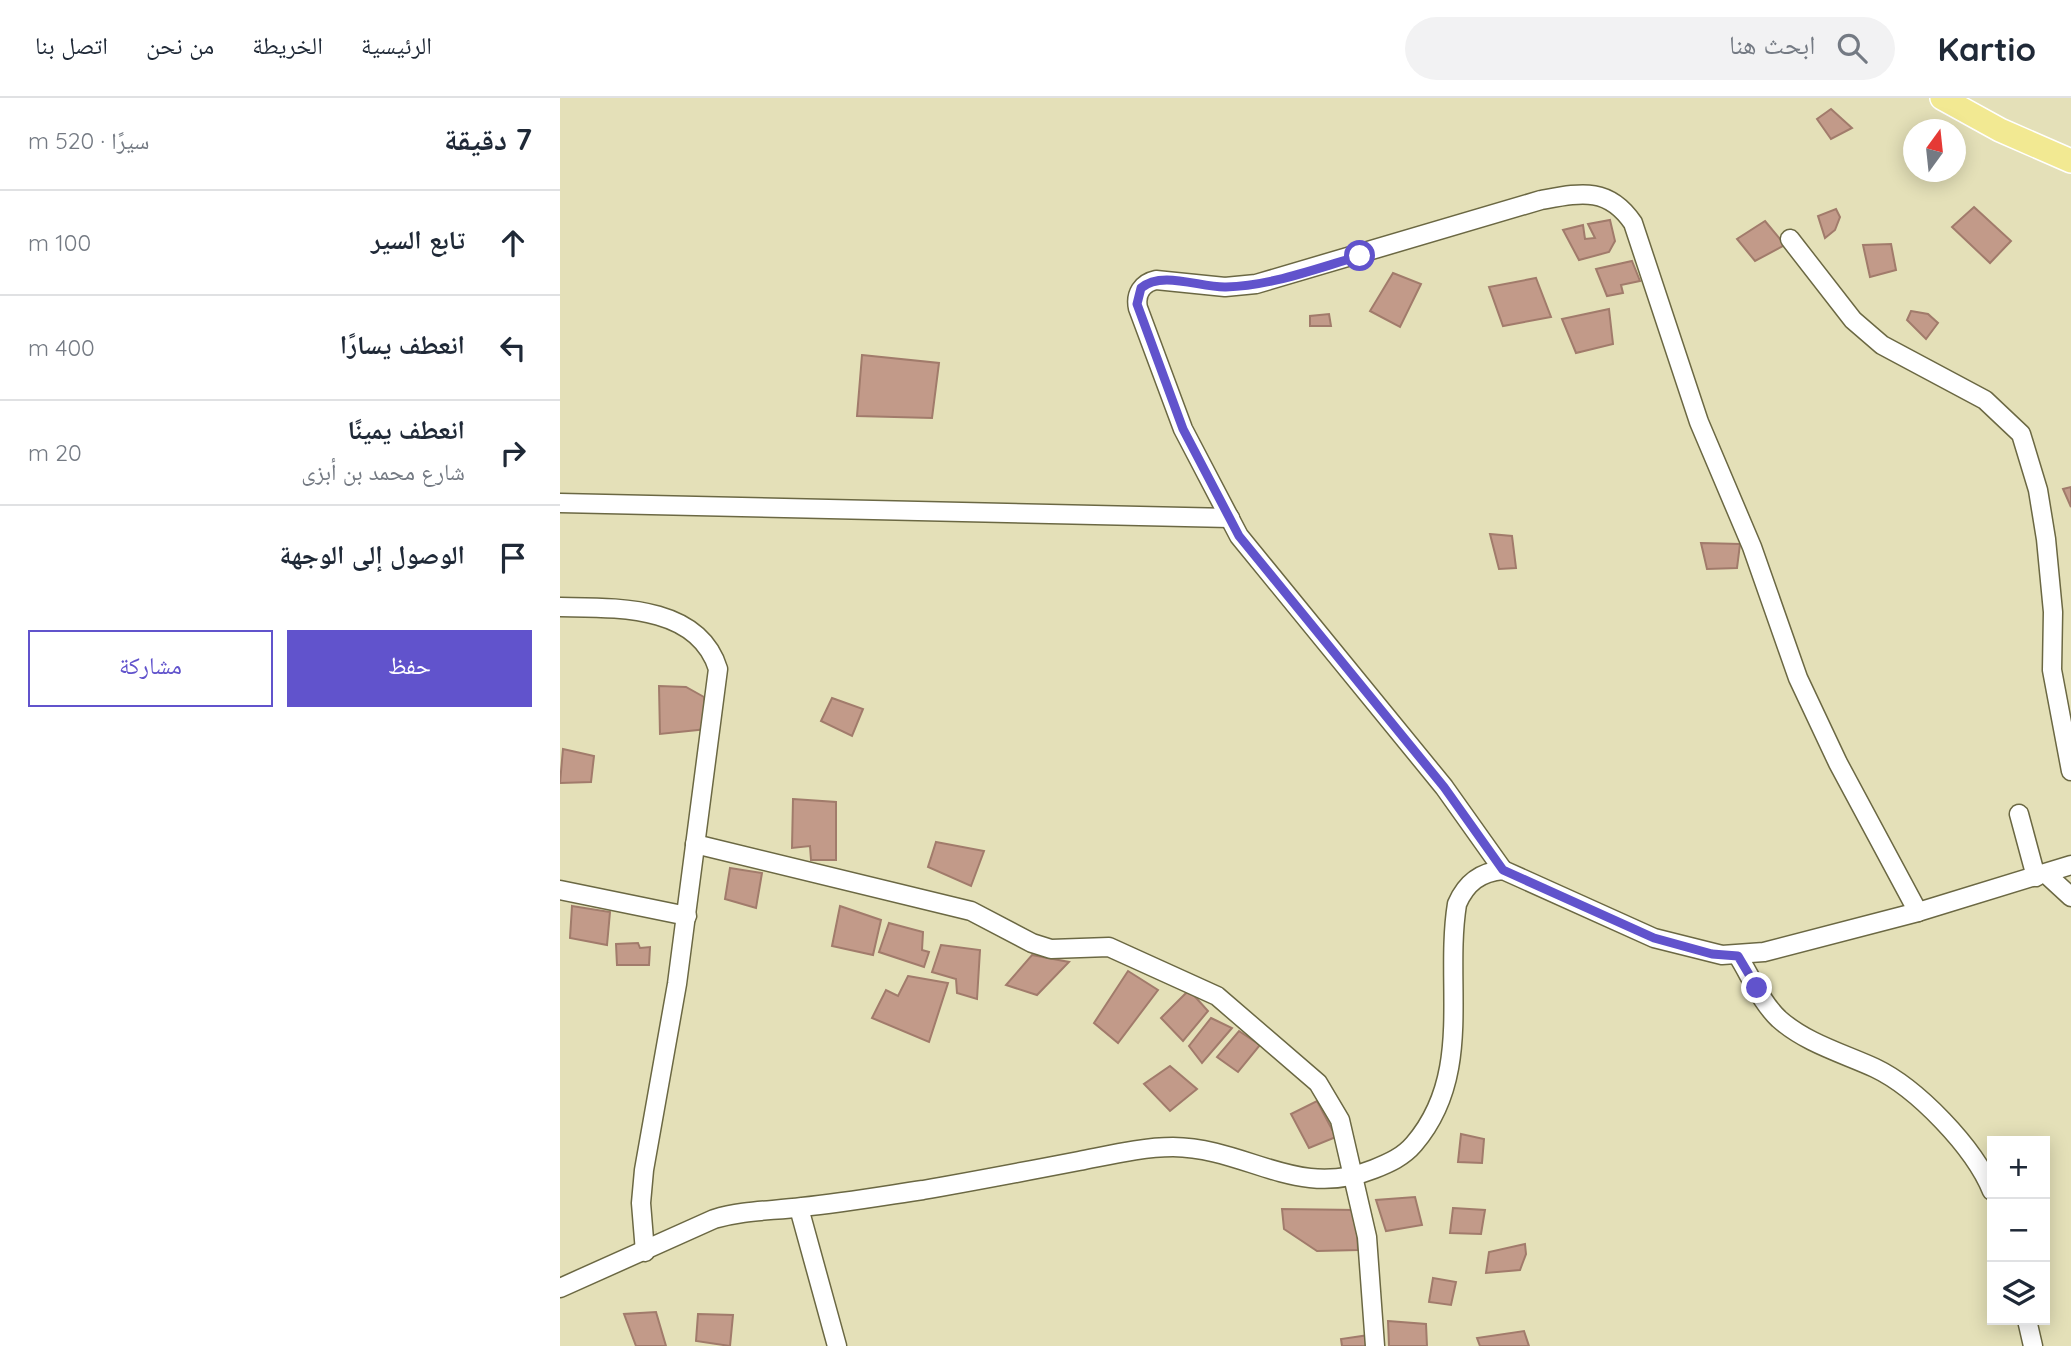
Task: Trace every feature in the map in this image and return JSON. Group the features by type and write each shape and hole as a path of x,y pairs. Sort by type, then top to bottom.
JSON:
{"main road":[{"path":"1942,98 2000,130 2071,161"},
{"path":"1959,98 1989,115 2071,150"}],"street":[{"path":"1918,912 1832,751 1798,678 1752,547 1699,422 1633,223 1623,208 1596,195 1573,195 1541,200 1256,284 1225,287 1156,280 1149,282 1138,296 1139,308 1183,429 1239,536 1444,787 1503,870 1654,938 1712,954 1738,956 1828,937 1918,912 2071,865"},
{"path":"1790,239 1853,320 1882,345 1985,400 2021,434 2038,490 2046,539 2053,612 2052,670 2071,771"},
{"path":"560,503 1230,518"},
{"path":"560,607 626,608 653,614 698,637 714,657 718,681 687,916 644,1170 641,1203 645,1252"},
{"path":"2019,814 2041,875 2071,897"},
{"path":"695,844 971,911 1032,943 1051,949 1068,951 1093,945 1109,947 1217,996 1318,1083 1340,1120 1367,1237 1375,1346"},
{"path":"560,1288 714,1219 740,1211 799,1208 925,1189 1137,1150 1174,1147 1244,1160 1304,1179 1354,1177 1404,1154 1427,1125 1451,1062 1456,1013 1457,904 1463,890 1472,881 1483,874 1503,870"},
{"path":"560,890 687,916"},
{"path":"1738,956 1765,1003 1790,1028 1891,1076 1918,1096 1948,1128 1987,1184"},
{"path":"799,1208 837,1346"},
{"path":"2028,1325 2033,1346"}],"building":[{"path":"1831,109 1852,128 1831,139 1817,119"},
{"path":"1974,207 2011,241 1990,263 1952,227"},
{"path":"1836,209 1840,217 1835,230 1825,238 1818,216"},
{"path":"1610,220 1615,241 1609,252 1579,260 1563,230 1583,225 1585,239 1595,238 1588,224"},
{"path":"1765,221 1785,245 1755,261 1737,239"},
{"path":"1891,244 1896,270 1870,277 1863,245"},
{"path":"1632,261 1640,281 1621,285 1623,293 1607,296 1596,269"},
{"path":"1393,273 1421,284 1400,327 1370,311"},
{"path":"1536,278 1551,317 1503,326 1489,287"},
{"path":"1609,309 1613,344 1576,353 1562,319"},
{"path":"1911,311 1928,314 1938,323 1926,339 1907,320"},
{"path":"1329,314 1331,326 1310,326 1310,316"},
{"path":"862,355 939,363 932,418 857,416"},
{"path":"2071,487 2071,507 2063,489"},
{"path":"1490,534 1512,536 1516,568 1499,569"},
{"path":"1701,543 1740,544 1737,568 1707,569"},
{"path":"659,686 686,687 704,697 707,729 660,734"},
{"path":"832,698 863,709 852,736 821,721"},
{"path":"563,749 594,756 591,782 560,783"},
{"path":"793,799 836,802 836,860 811,860 810,846 792,848"},
{"path":"936,842 984,851 971,886 928,867"},
{"path":"730,868 762,873 756,908 725,899"},
{"path":"572,906 610,912 607,945 570,938"},
{"path":"840,906 881,920 873,955 832,946"},
{"path":"889,923 923,932 922,950 929,952 924,967 879,952"},
{"path":"638,943 640,948 650,947 649,965 617,965 616,944"},
{"path":"941,945 980,950 977,999 957,993 956,979 932,972"},
{"path":"1032,955 1069,962 1037,995 1006,985"},
{"path":"1128,971 1158,990 1118,1043 1094,1023"},
{"path":"908,976 948,983 929,1042 872,1018 886,990 898,996"},
{"path":"1189,990 1208,1011 1183,1041 1161,1018"},
{"path":"1211,1018 1232,1028 1202,1063 1189,1046"},
{"path":"1239,1031 1260,1045 1238,1072 1217,1057"},
{"path":"1170,1066 1197,1089 1170,1111 1144,1084"},
{"path":"1317,1101 1336,1137 1309,1148 1291,1114"},
{"path":"1461,1134 1484,1139 1482,1163 1458,1162"},
{"path":"1415,1197 1422,1225 1386,1231 1376,1200"},
{"path":"1453,1208 1485,1210 1481,1234 1450,1233"},
{"path":"1282,1209 1356,1210 1358,1250 1317,1251 1284,1229"},
{"path":"1525,1244 1526,1254 1520,1270 1486,1273 1489,1252"},
{"path":"1433,1278 1456,1282 1451,1305 1429,1302"},
{"path":"656,1312 666,1346 636,1346 624,1314"},
{"path":"698,1314 733,1315 730,1346 696,1341"},
{"path":"1388,1321 1426,1324 1427,1346 1389,1346"},
{"path":"1524,1331 1529,1346 1480,1346 1477,1338"},
{"path":"1369,1335 1368,1346 1342,1346 1341,1339"}],"route":[{"path":"1360,256 1256,284 1225,287 1156,280 1141,288 1137,304 1183,429 1239,536 1444,787 1503,870 1600,916 1654,938 1679,947 1722,956 1738,956 1757,988"}]}
